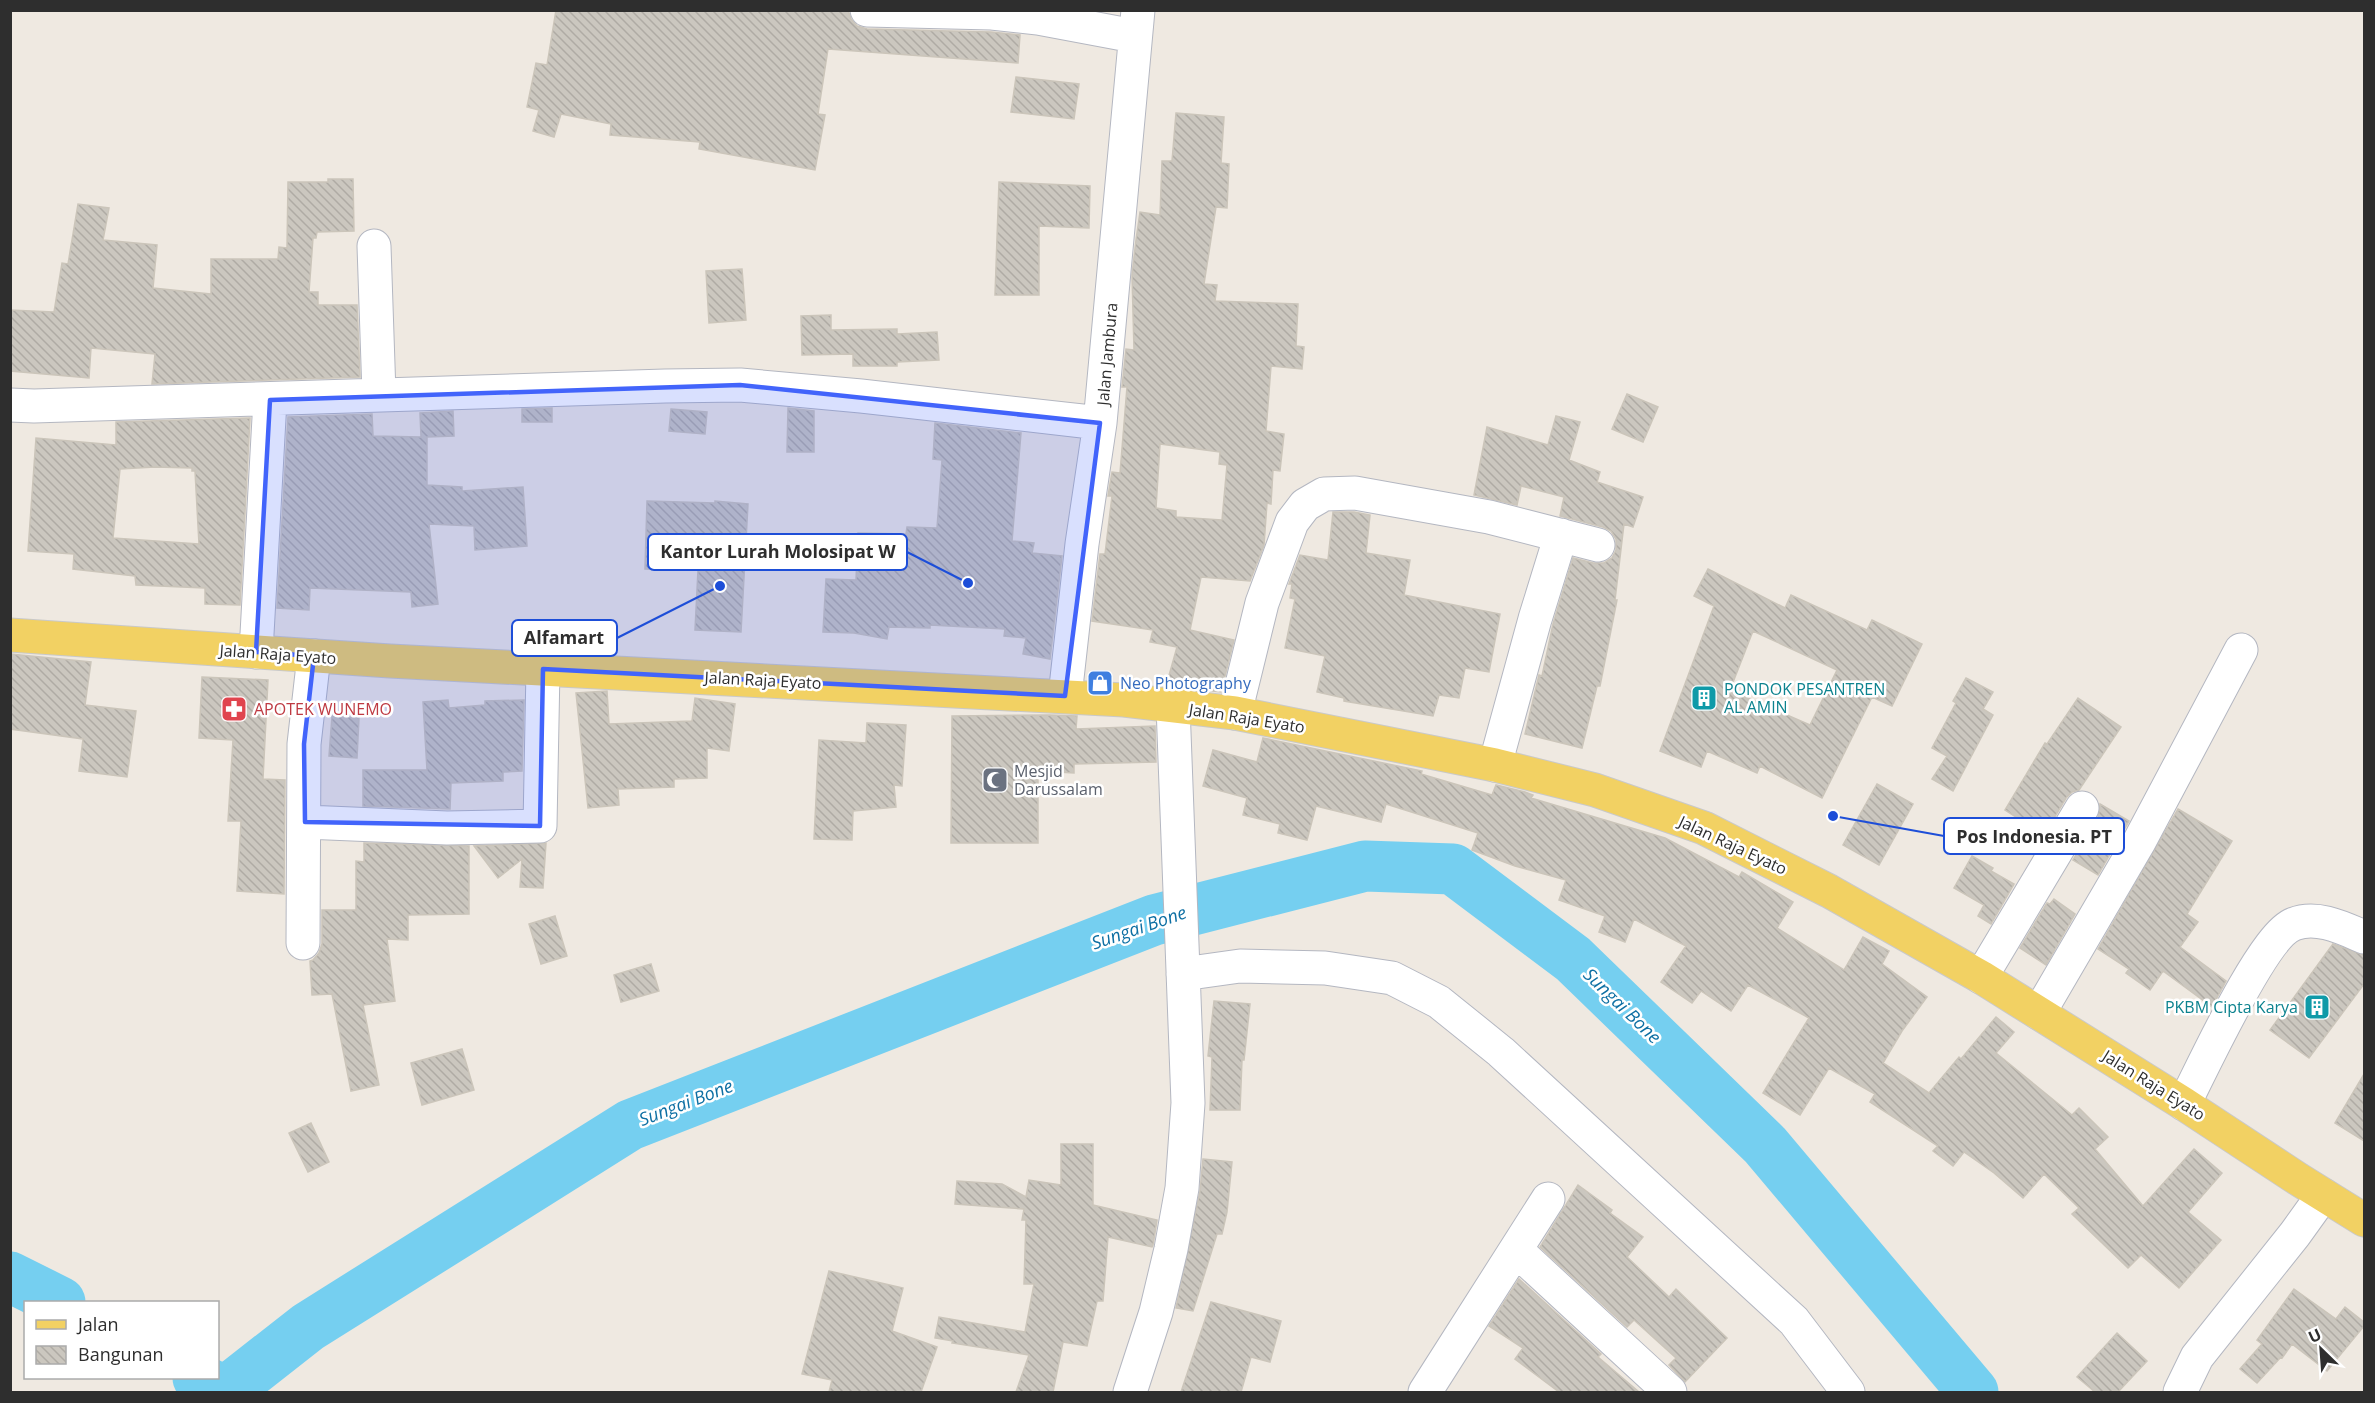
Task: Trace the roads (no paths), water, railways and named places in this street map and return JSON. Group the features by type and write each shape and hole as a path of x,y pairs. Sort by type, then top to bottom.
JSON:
{"main road":[{"name":"Jalan Raja Eyato","path":"10,635 314,656 1124,700 1235,713 1495,765 1595,790 1704,828 1829,891 1981,977 2364,1220"}],"street":[{"path":"867,10 992,13 1038,18 1136,23"},
{"name":"Jalan Jambura","path":"1065,696 1082,544 1100,423 1124,179 1136,23"},
{"path":"374,246 379,394"},
{"path":"10,405 270,400 379,394 740,385 1100,423"},
{"path":"256,652 270,400"},
{"path":"1235,713 1262,603 1292,522 1305,506 1324,494 1355,493 1489,517 1598,545"},
{"path":"1495,765 1535,619 1561,535"},
{"path":"2038,1013 2139,842 2241,650"},
{"path":"303,943 304,744 314,656"},
{"path":"304,822 447,828 540,826 543,669"},
{"path":"1130,1392 1156,1312 1171,1249 1182,1188 1188,1103 1173,706"},
{"path":"1981,977 2082,808"},
{"path":"2184,1104 2252,974 2278,934 2294,924 2314,922 2336,925 2364,938"},
{"path":"1183,970 1240,966 1325,968 1392,978 1439,1002 1501,1052 1794,1321 1848,1392"},
{"path":"2180,1392 2197,1357 2295,1234 2323,1195"},
{"path":"1425,1392 1548,1199"},
{"path":"1516,1250 1670,1392"}],"waterway":[{"name":"Sungai Bone","path":"200,1379 225,1392 308,1327 630,1125 1154,920 1365,866 1453,869 1573,959 1765,1145 1973,1392"},
{"name":"Sungai Bone","path":"10,1277 58,1301"}],"place":[{"name":"Kantor Lurah Molosipat W","path":"968,583"},
{"name":"Alfamart","path":"720,586"},
{"name":"Neo Photography","path":"1100,683"},
{"name":"PONDOK PESANTREN AL AMIN","path":"1704,698"},
{"name":"APOTEK WUNEMO","path":"234,709"},
{"name":"Mesjid Darussalam","path":"995,780"},
{"name":"Pos Indonesia. PT","path":"1833,816"},
{"name":"PKBM Cipta Karya","path":"2317,1007"}]}
